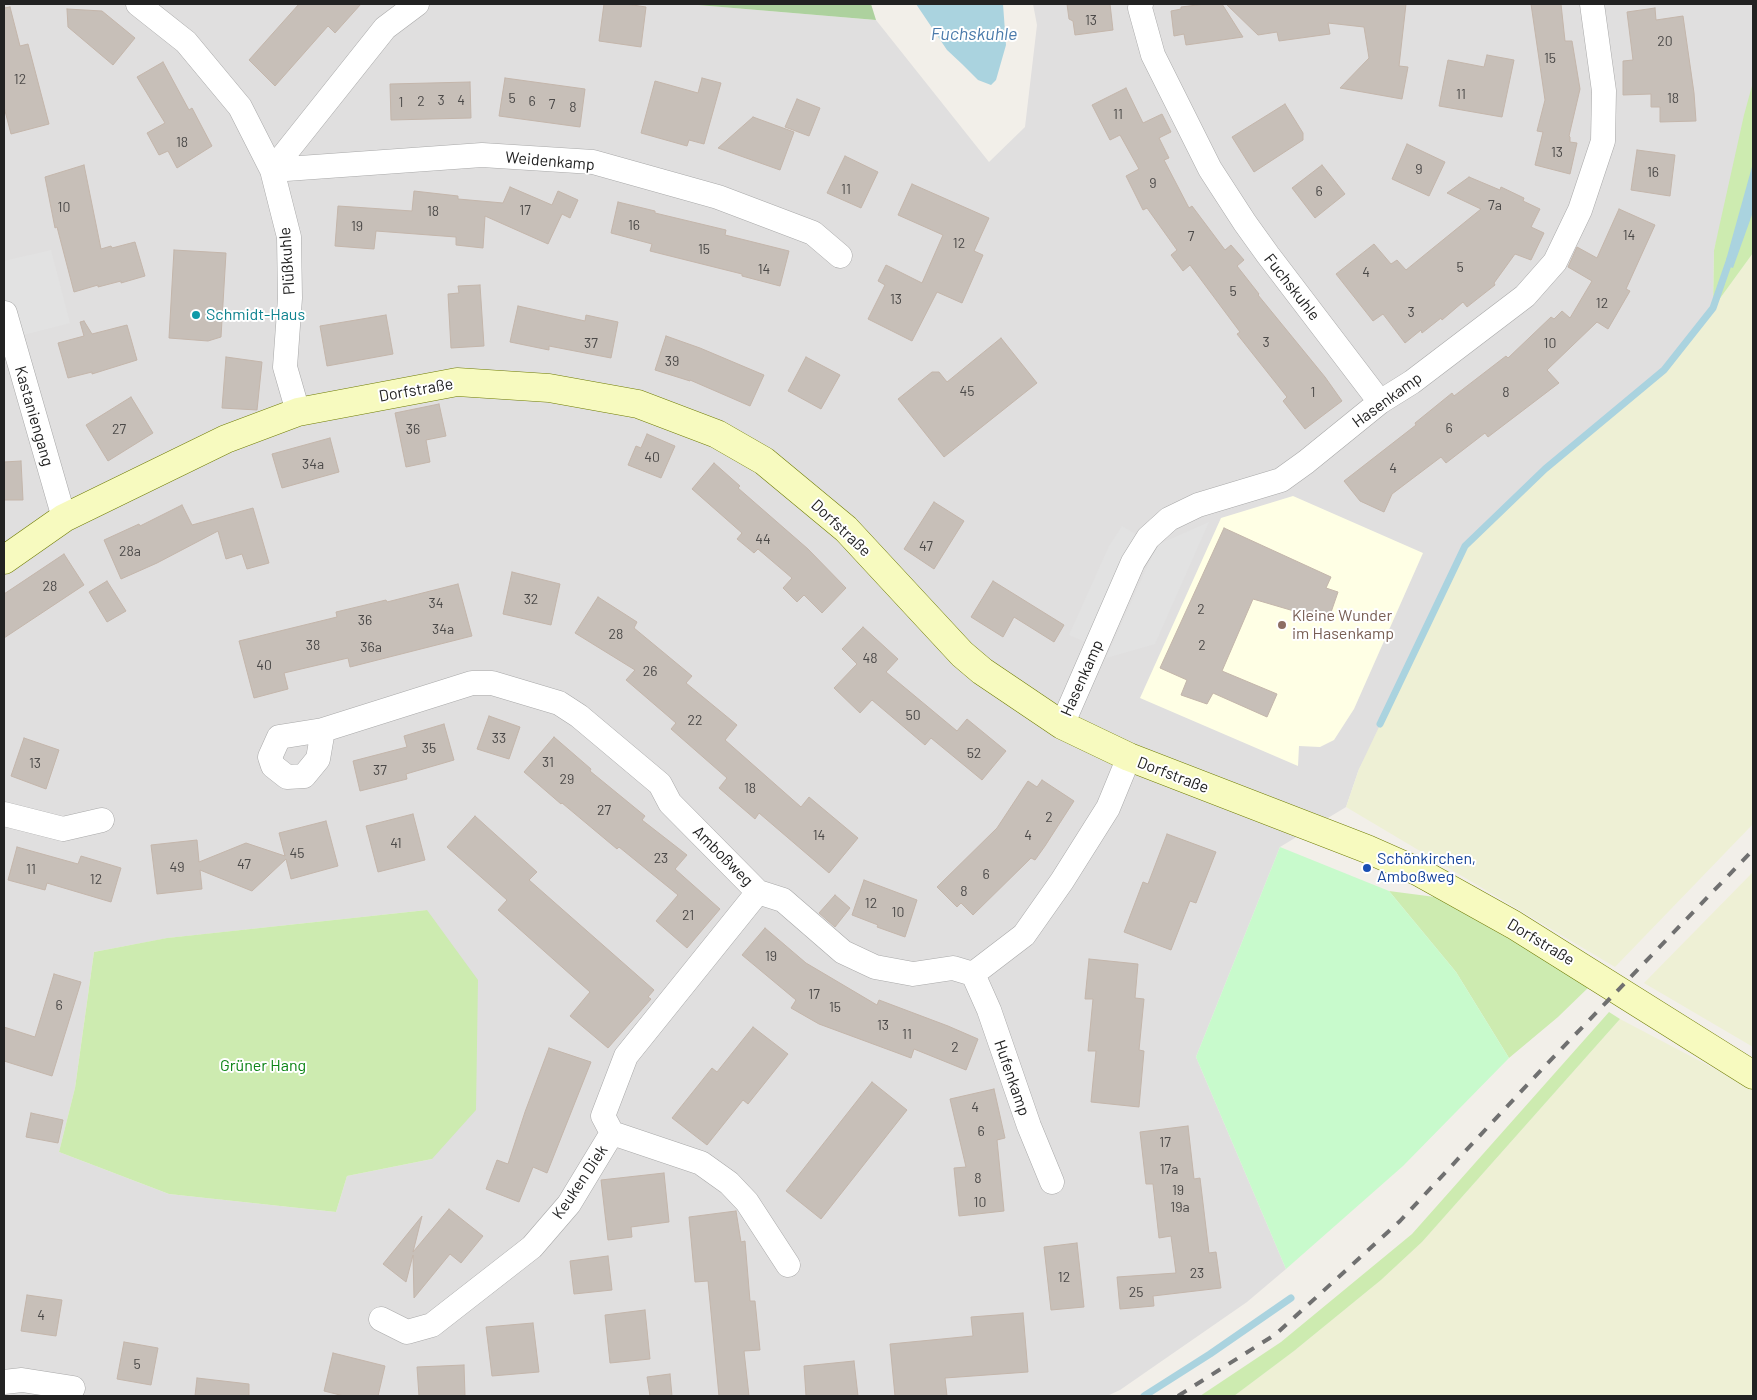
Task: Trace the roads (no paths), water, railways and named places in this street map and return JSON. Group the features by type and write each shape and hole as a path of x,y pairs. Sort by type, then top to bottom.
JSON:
{"street":[{"name":"Plüßkuhle","path":"138,4 186,42 240,108 272,170 288,236 290,298 285,367 298,412"},
{"path":"272,170 385,28 417,4"},
{"name":"Fuchskuhle","path":"1141,4 1140,8 1153,55 1210,169 1244,223 1380,402"},
{"name":"Hasenkamp","path":"1062,725 1133,562 1148,538 1169,519 1198,505 1281,480 1380,402 1412,382 1525,296 1555,262 1580,210 1603,142 1604,92 1592,4"},
{"name":"Weidenkamp","path":"272,170 482,155 593,162 718,197 813,232 840,256"},
{"name":"Kastaniengang","path":"5,313 64,518"},
{"name":"Dorfstraße","path":"4,560 64,518 226,439 298,412 457,382 548,388 638,404 717,434 764,461 846,529 962,654 982,672 1062,725 1129,757 1367,849 1419,872 1514,925 1753,1075"},
{"name":"Amboßweg","path":"323,730 472,683 492,682 559,703 579,716 660,784 670,802 758,892 783,900 843,952 875,967 913,974 953,968 973,974"},
{"path":"973,974 1024,935 1062,881 1108,808 1129,757"},
{"path":"4,814 63,829 102,820"},
{"name":"Keuken Diek","path":"381,1319 407,1332 432,1325 532,1247 569,1204 612,1133 603,1116 626,1056 758,892"},
{"name":"Hufenkamp","path":"973,974 989,1010 1029,1126 1052,1182"},
{"path":"612,1133 701,1164 729,1183 747,1202 788,1265"},
{"path":"4,1382 22,1380 72,1388"}],"water":[{"name":"Fuchskuhle","path":"916,4 1003,4 1006,45 996,80 991,85 978,80 947,50"},
{"path":"1753,163 1753,212 1733,268 1727,266 1726,260"}],"waterway":[{"path":"1380,724 1465,546 1545,469 1664,370 1713,308 1730,259"},
{"path":"1144,1396 1210,1354 1291,1298"}],"railway":[{"path":"1178,1396 1276,1334 1400,1221 1543,1068 1753,850"}],"place":[{"name":"Schmidt-Haus","path":"196,315"},
{"name":"Kleine Wunder im Hasenkamp","path":"1282,625"},
{"name":"Schönkirchen, Amboßweg","path":"1367,868"}],"park label":[{"name":"Grüner Hang","path":"263,1066"}]}
